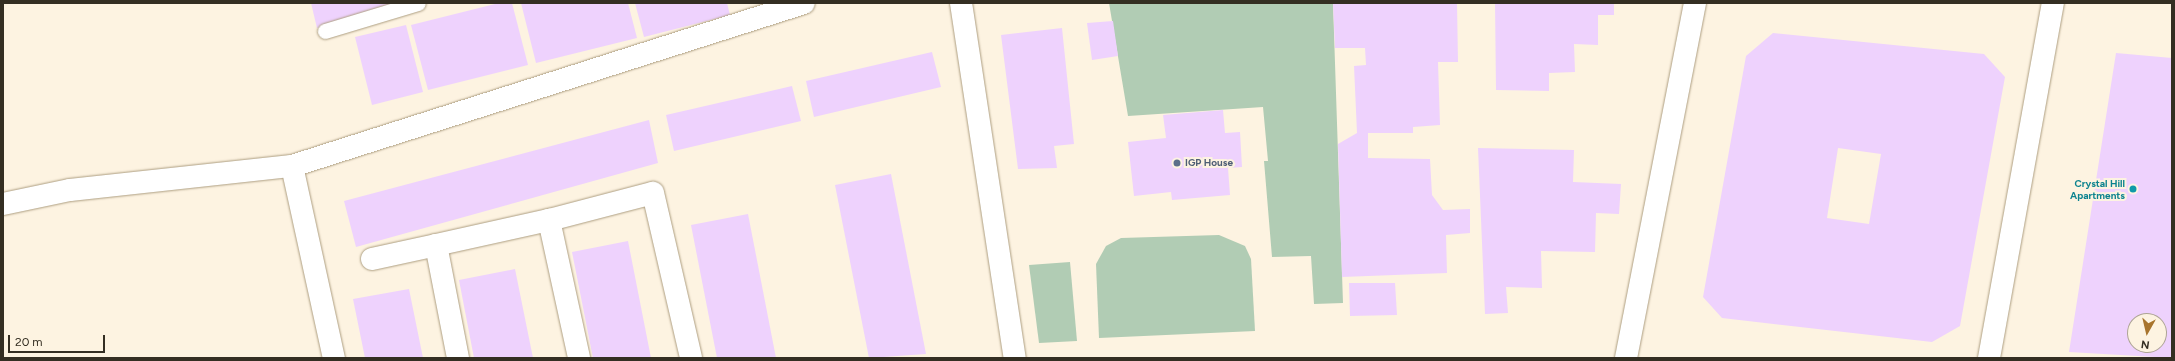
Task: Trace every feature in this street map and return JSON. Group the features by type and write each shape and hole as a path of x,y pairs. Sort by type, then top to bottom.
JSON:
{"street":[{"path":"3,204 70,190 292,166 804,3"},
{"path":"961,3 1015,358"},
{"path":"1626,358 1696,3"},
{"path":"1989,358 2052,3"},
{"path":"292,166 334,358"},
{"path":"372,259 549,220 653,193 691,358"},
{"path":"549,220 578,358"},
{"path":"436,245 458,358"}],"lane":[{"path":"325,31 418,3"}],"green space":[{"path":"1109,3 1333,3 1343,303 1314,304 1311,256 1272,257 1264,161 1268,161 1263,107 1128,116"},
{"path":"1219,235 1245,246 1251,259 1255,331 1099,338 1096,264 1106,246 1121,238"},
{"path":"1070,262 1077,341 1039,343 1029,265"}],"building":[{"path":"311,3 416,3 416,4 317,28"},
{"path":"499,3 512,3 528,65 428,90 411,25"},
{"path":"521,3 628,3 637,38 536,63"},
{"path":"635,3 727,3 730,15 644,37"},
{"path":"1333,3 1457,3 1458,62 1438,62 1440,125 1413,127 1413,133 1368,133 1368,158 1430,159 1432,195 1443,210 1470,209 1470,233 1446,235 1447,273 1342,277 1338,144 1357,133 1354,66 1366,65 1365,48 1335,48"},
{"path":"1495,3 1614,3 1614,15 1598,15 1598,45 1574,44 1575,72 1549,73 1549,91 1496,90"},
{"path":"1113,21 1118,56 1092,60 1087,23"},
{"path":"406,25 423,92 372,105 355,37"},
{"path":"1062,28 1074,144 1054,146 1057,168 1018,169 1001,35"},
{"path":"1773,33 1984,54 2005,77 1960,326 1932,342 1722,318 1703,297 1746,56","holes":["1838,148 1881,154 1869,224 1827,218"]},
{"path":"932,52 941,87 814,117 806,81"},
{"name":"Crystal Hill Apartments","path":"2116,53 2172,58 2172,358 2069,352"},
{"path":"792,86 801,121 674,151 666,115"},
{"name":"IGP House","path":"1223,110 1225,133 1240,132 1242,167 1228,168 1230,195 1172,200 1171,192 1134,196 1128,142 1166,138 1163,115"},
{"path":"649,120 658,163 356,247 344,201"},
{"path":"1478,148 1574,150 1573,182 1621,184 1619,214 1596,213 1595,252 1541,251 1542,288 1506,287 1508,313 1485,314"},
{"path":"891,174 926,354 869,358 835,185"},
{"path":"748,214 776,358 717,358 691,225"},
{"path":"628,241 651,358 593,358 572,252"},
{"path":"515,269 533,358 474,358 459,280"},
{"path":"1349,283 1395,283 1397,315 1350,316"},
{"path":"409,289 423,358 365,358 353,299"}],"place":[{"name":"IGP House","path":"1177,163"},
{"name":"Crystal Hill Apartments","path":"2133,189"}]}
